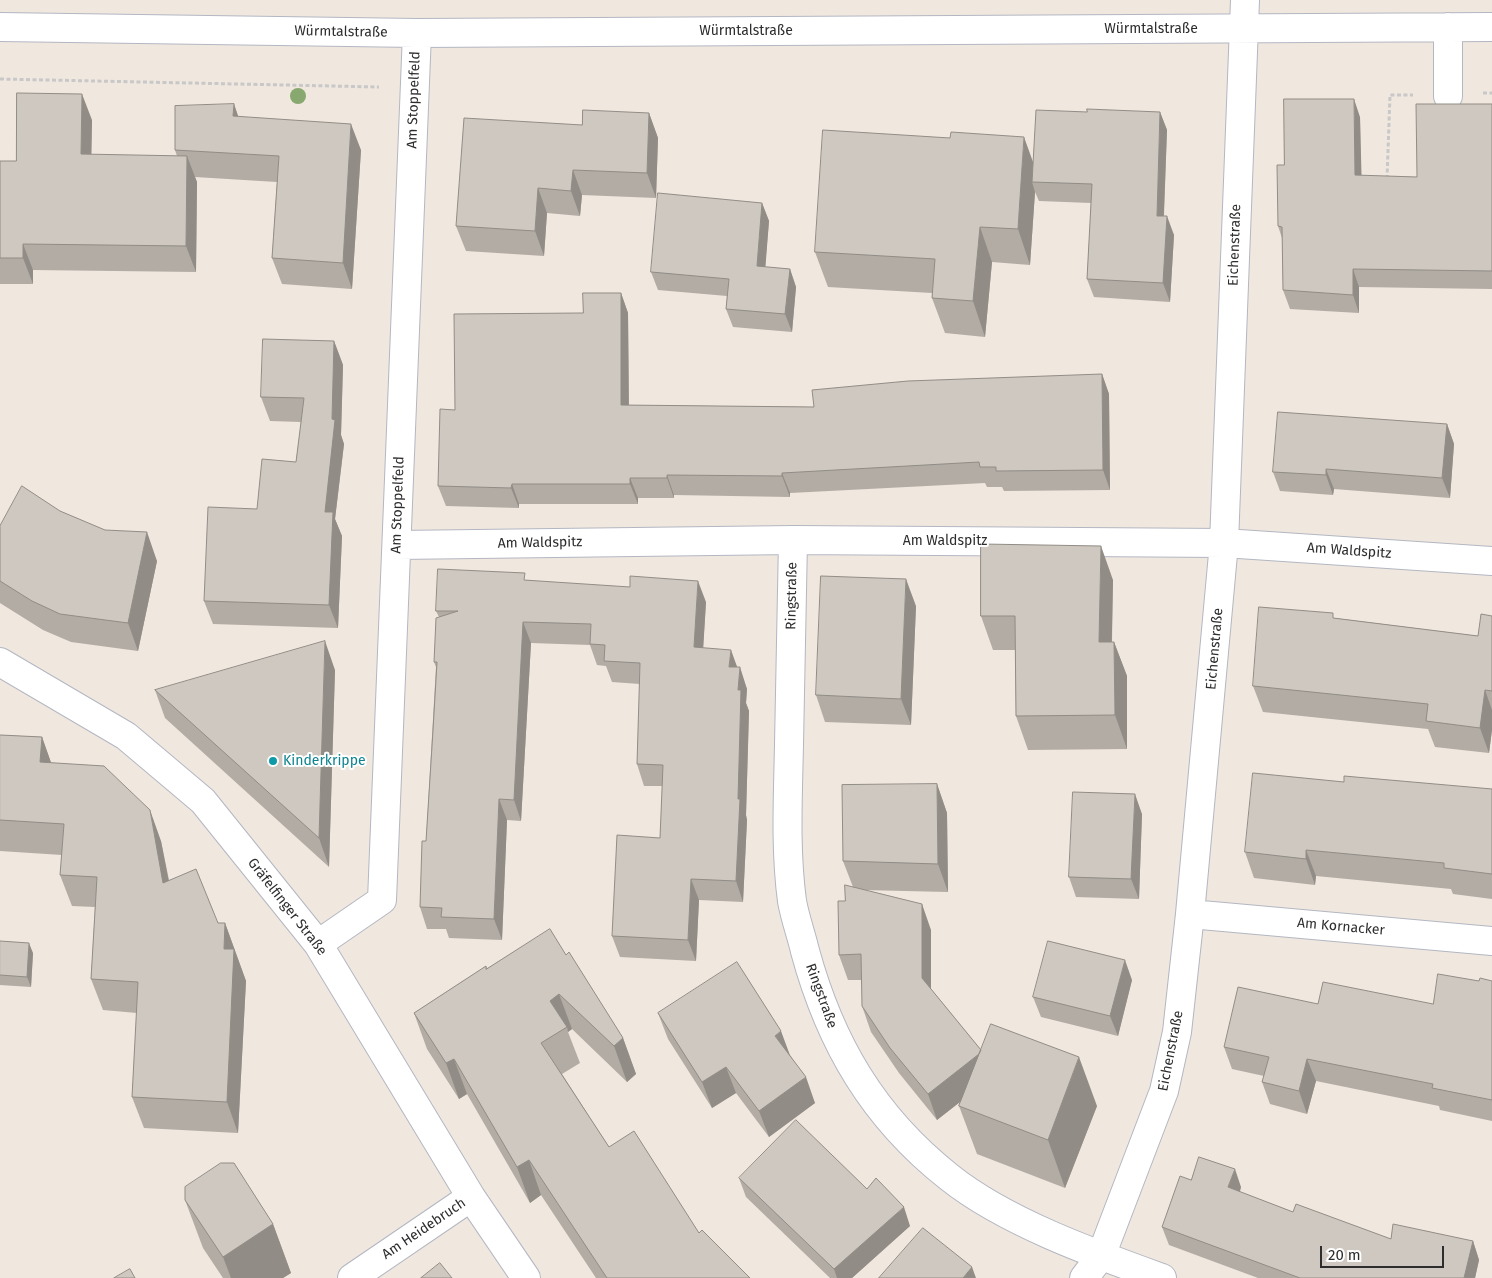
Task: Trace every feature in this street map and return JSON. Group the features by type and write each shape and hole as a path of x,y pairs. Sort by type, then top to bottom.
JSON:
{"street":[{"name":"Eichenstraße","path":"1084,1278 1101,1256 1164,1091 1177,1032 1190,914 1224,543 1245,0"},
{"name":"Würmtalstraße","path":"0,27 417,33 1492,27"},
{"path":"1448,27 1448,96"},
{"name":"Am Stoppelfeld","path":"318,944 382,900 417,33"},
{"name":"Am Waldspitz","path":"397,544 794,540 1224,543 1492,561"},
{"name":"Ringstraße","path":"794,540 786,842 792,904 825,1012 846,1056 871,1099 902,1135 950,1178 999,1210 1101,1256 1162,1278"},
{"name":"Gräfelfinger Straße","path":"0,662 126,736 203,801 318,944 470,1197 526,1278"},
{"name":"Am Kornacker","path":"1190,914 1492,941"},
{"name":"Am Heidebruch","path":"352,1278 470,1197"}],"path":[{"path":"0,79 415,87"},
{"path":"1478,93 1492,93"},
{"path":"1387,182 1390,95 1448,96"}],"building":[{"path":"17,93 82,94 81,154 187,156 186,246 23,244 23,258 0,258 0,161 16,161"},
{"path":"1284,99 1354,99 1355,175 1417,177 1416,104 1492,104 1492,271 1353,269 1353,295 1283,290 1282,227 1278,226 1277,165 1284,165"},
{"path":"234,104 233,116 351,124 343,263 272,258 279,156 175,150 175,106"},
{"path":"1087,109 1160,112 1157,216 1167,216 1163,283 1087,279 1092,184 1032,182 1036,110 1087,112"},
{"path":"583,110 649,113 647,173 573,170 571,191 538,188 535,231 456,226 464,118 582,125"},
{"path":"823,130 950,138 951,132 1024,137 1018,229 980,227 973,301 932,298 935,259 815,252"},
{"path":"658,193 762,203 757,266 790,269 785,314 726,309 729,279 651,272"},
{"path":"583,293 621,293 621,405 814,407 812,390 908,381 1102,374 1103,470 996,471 996,467 980,467 979,462 782,473 782,476 667,475 667,478 630,478 630,484 512,484 511,488 438,486 440,409 455,410 454,314 583,313"},
{"path":"263,339 334,341 332,419 335,420 325,512 333,512 329,605 204,601 208,507 257,509 262,459 296,462 304,398 261,397"},
{"path":"1278,412 1447,424 1442,478 1326,469 1326,475 1273,472"},
{"path":"22,486 60,511 105,530 147,532 128,623 60,614 32,601 0,581 0,526"},
{"path":"981,544 1101,546 1099,642 1114,642 1115,715 1016,716 1015,616 981,616"},
{"path":"438,569 525,573 524,580 630,587 630,576 698,581 694,647 731,650 729,667 740,667 738,690 741,690 738,799 740,799 736,881 691,879 688,940 612,936 617,835 660,838 663,765 637,764 640,663 604,661 605,645 590,644 591,624 523,622 514,800 499,799 494,919 441,917 442,908 420,907 422,841 426,841 437,662 434,662 436,618 458,611 436,611"},
{"path":"821,576 906,579 901,699 816,695"},
{"path":"1259,607 1333,613 1333,618 1478,636 1481,614 1492,616 1492,691 1485,690 1480,728 1426,721 1428,704 1253,686"},
{"name":"Kinderkrippe","path":"325,641 319,838 155,690"},
{"path":"0,735 42,737 40,762 104,766 150,810 163,883 196,869 218,923 225,923 224,949 234,949 227,1102 132,1097 138,982 91,979 97,877 60,875 64,824 0,820"},
{"path":"1253,773 1344,782 1344,776 1492,789 1492,874 1444,868 1444,863 1306,850 1306,859 1245,852"},
{"path":"937,784 938,864 843,861 842,785"},
{"path":"1073,792 1135,794 1131,879 1069,877"},
{"path":"845,885 922,904 922,978 981,1050 979,1054 928,1094 890,1048 862,1006 861,954 839,955 838,901 845,901"},
{"path":"550,929 566,955 569,952 623,1038 614,1046 559,994 550,1001 567,1027 541,1043 609,1147 634,1131 699,1233 702,1230 750,1278 607,1278 529,1160 517,1167 454,1059 446,1063 414,1013 486,966 486,969"},
{"path":"0,941 29,943 27,977 0,975"},
{"path":"1048,941 1125,960 1110,1016 1033,997"},
{"path":"737,962 781,1031 775,1036 806,1077 759,1111 726,1067 702,1082 658,1013"},
{"path":"1438,974 1479,981 1480,978 1492,981 1492,1100 1432,1088 1433,1084 1307,1059 1299,1091 1262,1082 1269,1057 1224,1047 1238,987 1318,1004 1323,982 1433,1004"},
{"path":"991,1024 1079,1057 1048,1140 959,1106"},
{"path":"796,1120 867,1189 876,1178 904,1207 834,1269 739,1178"},
{"path":"1199,1157 1235,1169 1228,1187 1293,1212 1296,1204 1391,1239 1393,1224 1473,1241 1464,1278 1300,1278 1162,1227 1180,1176 1191,1180"},
{"path":"221,1163 234,1163 273,1224 223,1257 185,1200 185,1187"},
{"path":"923,1228 972,1267 963,1278 879,1278"},
{"path":"440,1263 452,1278 421,1278"},
{"path":"130,1269 135,1278 114,1278"}],"place":[{"name":"Kinderkrippe","path":"273,761"}]}
